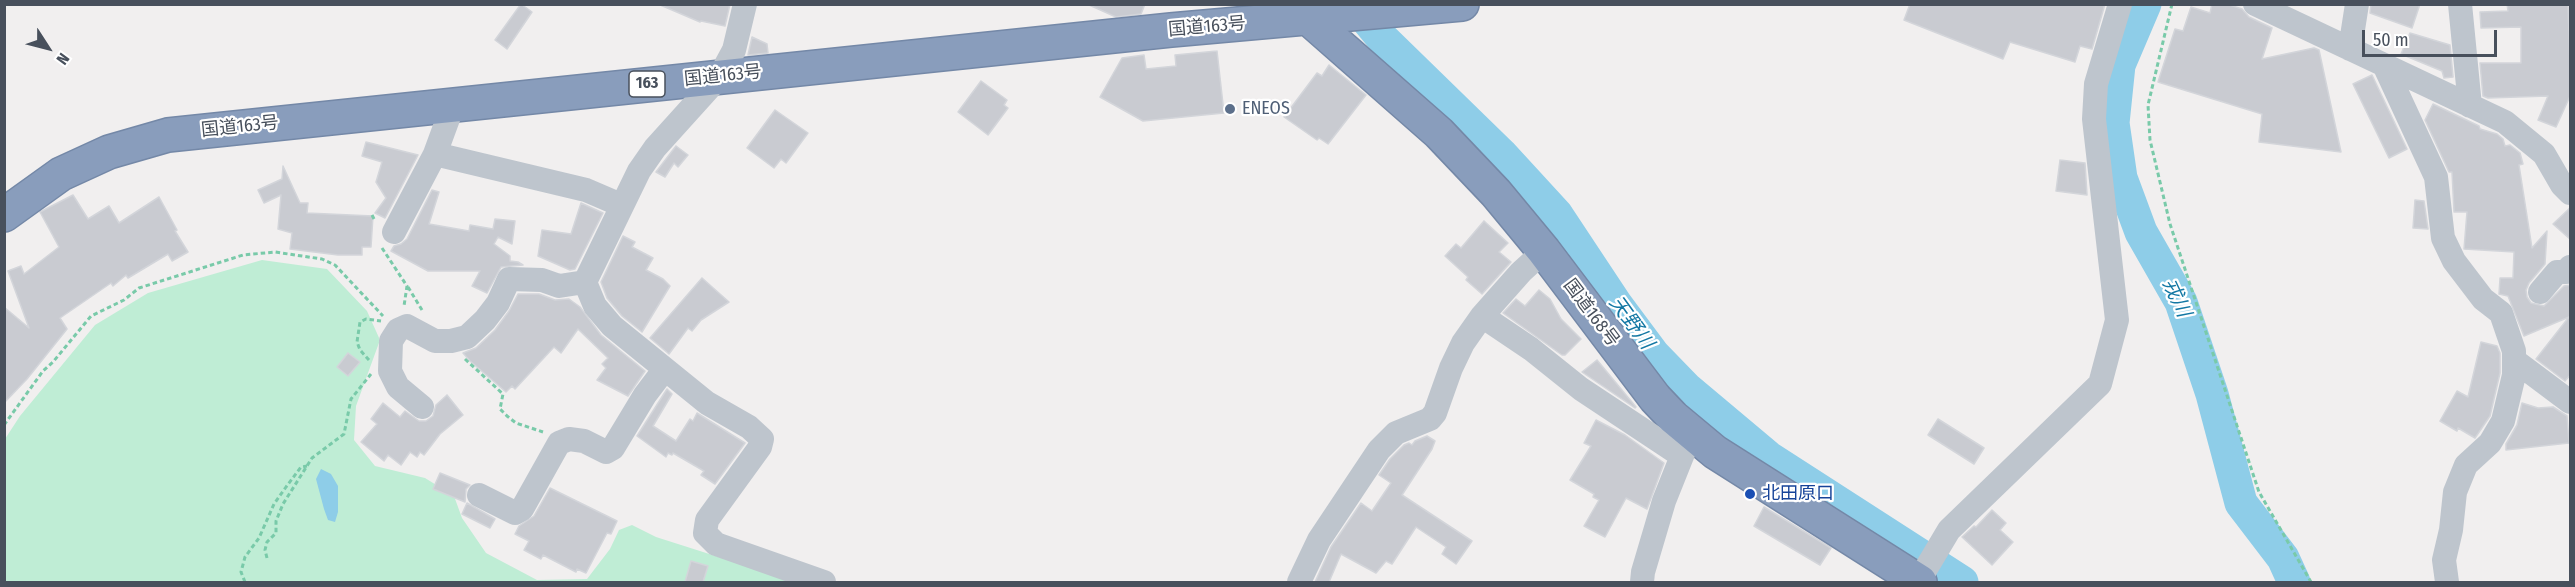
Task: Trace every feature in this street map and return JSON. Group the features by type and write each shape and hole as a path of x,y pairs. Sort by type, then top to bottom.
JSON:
{"highway":[{"name":"国道163号","path":"4,215 61,174 109,152 168,135 1314,13 1390,12 1462,4"},
{"name":"国道168号","path":"1314,13 1439,133 1496,193 1544,251 1655,398 1687,445 1715,452 1919,581"}],"street":[{"path":"745,4 734,50 720,76 655,148 639,171 585,282 595,306 612,326 707,403 759,434 762,439 760,447 707,520 705,533 716,544 824,582"},
{"path":"1919,581 1949,530 2100,384 2117,320 2094,119 2096,84 2120,4"},
{"path":"2255,4 2505,122 2544,154 2562,185 2571,193"},
{"path":"2350,50 2357,4"},
{"path":"2460,4 2470,106"},
{"path":"2385,67 2436,177 2443,238 2454,261 2482,299 2501,313 2514,351 2514,375 2502,422 2490,443 2466,465 2455,492 2451,530 2444,560 2447,582"},
{"path":"383,233 435,154 453,105"},
{"path":"435,154 586,190 621,204"},
{"path":"1299,582 1319,540 1379,450 1396,433 1430,419 1435,413 1463,343 1482,316 1521,272 1544,251"},
{"path":"2540,292 2557,272 2566,272 2571,267"},
{"path":"422,407 398,387 391,387 391,324 407,326 435,341 451,341 467,337 485,320 498,303 508,279 542,280 559,286 585,282"},
{"path":"1482,316 1531,349 1581,389 1687,445 1664,501 1642,582"},
{"path":"2514,360 2571,402"},
{"path":"479,495 515,513 522,508 559,442 584,441 606,452 613,448 645,395 664,370"}],"path":[{"path":"2172,4 2148,105 2150,140 2170,224 2259,492 2311,582"},
{"path":"372,215 383,233 383,252 423,312"},
{"path":"4,425 43,370 53,362 91,316 124,300 139,288 243,255 275,252 322,259 335,265 391,324"},
{"path":"391,387 383,391 377,367 374,367 360,350 356,337 361,320 391,324 398,320 405,304 406,286"},
{"path":"451,341 461,355 503,394 500,409 507,416 516,423 549,434 559,442"},
{"path":"267,558 265,550 267,542 276,533 279,512 312,458 344,434 351,399 374,367"},
{"path":"245,582 241,572 246,556 259,538 274,504 301,468 307,466"}],"green space":[{"path":"262,260 327,269 367,311 380,340 356,406 354,440 375,466 425,478 454,496 462,518 486,553 537,580 587,579 610,549 619,530 632,525 656,537 797,582 5,582 5,439 20,416 95,325 148,293"}],"water":[{"path":"321,469 331,474 338,486 338,512 335,522 328,520 316,479"}],"building":[{"path":"521,4 532,12 507,49 495,40"},
{"path":"658,4 730,4 725,26 700,22"},
{"path":"1087,4 1145,4 1141,14 1116,17"},
{"path":"1910,4 2105,4 2092,49 2080,46 2075,62 2010,42 2003,59 1904,20"},
{"path":"2212,4 2227,4 2242,9 2249,17 2272,28 2262,59 2314,48 2319,50 2341,152 2259,142 2262,114 2158,82 2175,29 2183,31 2191,7 2210,13"},
{"path":"2371,4 2420,4 2412,28 2370,13"},
{"path":"2507,4 2568,4 2571,94 2556,127 2538,120 2548,96 2488,98 2483,96 2480,63 2521,63 2521,27 2481,28 2480,12 2508,11"},
{"path":"2410,33 2450,45 2453,77 2444,78 2442,71 2401,54"},
{"path":"752,37 767,44 768,53 748,55"},
{"path":"1217,51 1224,113 1143,121 1100,97 1122,58 1144,55 1146,69 1176,66 1175,55"},
{"path":"1329,65 1366,95 1328,144 1319,138 1317,140 1284,117 1317,73 1322,76"},
{"path":"2372,75 2407,149 2389,158 2353,84"},
{"path":"981,81 1007,100 1004,105 1008,108 988,135 958,112"},
{"path":"2433,104 2479,126 2480,129 2497,134 2503,139 2505,146 2510,145 2520,153 2523,164 2519,165 2532,248 2547,231 2545,264 2529,283 2526,290 2527,297 2531,303 2544,306 2564,286 2571,285 2571,374 2565,381 2536,359 2569,317 2524,336 2508,296 2499,294 2500,278 2513,278 2514,252 2464,249 2467,212 2454,212 2452,172 2449,172 2425,120"},
{"path":"775,110 808,133 786,163 781,159 774,168 747,148"},
{"path":"366,142 418,155 385,218 375,213 386,198 376,182 382,162 362,156"},
{"path":"676,146 688,155 678,167 674,163 665,177 656,172"},
{"path":"2060,160 2085,163 2087,195 2056,191"},
{"path":"283,166 300,203 308,203 307,213 373,216 371,247 362,247 362,255 338,255 290,249 292,233 278,229 281,195 264,203 258,190 282,179"},
{"path":"432,190 439,192 429,224 469,231 470,225 493,229 495,219 515,221 512,244 498,237 494,244 510,256 510,261 523,265 501,267 487,293 472,286 480,271 428,271 391,251 394,246 407,239"},
{"path":"73,195 88,219 109,206 119,223 159,197 188,252 172,261 168,254 128,278 126,275 113,286 111,283 60,318 67,329 27,379 4,403 4,307 29,328 8,271 21,266 24,274 59,247 40,212"},
{"path":"2415,200 2424,201 2428,229 2413,228"},
{"path":"581,203 603,213 575,269 570,270 538,256 542,230 571,234"},
{"path":"2571,207 2571,240 2553,224"},
{"path":"1484,221 1508,243 1499,252 1511,262 1482,294 1466,280 1468,277 1445,256 1456,244 1461,248"},
{"path":"623,236 635,242 632,247 653,258 646,270 663,279 670,286 642,332 622,316 607,298 601,282"},
{"path":"702,278 729,302 701,320 692,331 688,328 669,354 650,338"},
{"path":"1539,290 1550,299 1561,319 1581,339 1565,355 1503,313 1516,299 1525,306"},
{"path":"518,294 539,294 555,300 569,299 580,307 601,335 645,371 628,396 597,380 606,368 602,364 608,358 578,329 561,353 554,347 515,389 512,386 506,392 470,361 463,353 476,348 495,330"},
{"path":"2481,342 2497,346 2500,353 2500,373 2490,416 2475,438 2440,421 2457,391 2468,397"},
{"path":"348,353 360,362 348,376 337,367"},
{"path":"1597,360 1636,407 1635,408 1582,372"},
{"path":"667,389 672,394 653,426 676,441 690,419 693,421 697,413 745,443 715,484 701,475 704,471 673,453 672,455 668,453 666,457 637,436"},
{"path":"447,395 463,415 440,434 424,455 420,452 417,457 410,452 401,465 388,455 384,461 361,442 377,424 371,419 383,403 400,417 405,411 419,421 426,421 433,416 436,405"},
{"path":"2522,403 2538,408 2553,407 2567,416 2569,443 2506,450 2506,444 2517,425"},
{"path":"1938,419 1984,448 1974,464 1928,435"},
{"path":"1596,420 1625,435 1664,463 1647,509 1626,498 1605,537 1584,526 1599,500 1593,497 1594,494 1570,480 1591,446 1584,443"},
{"path":"1427,436 1435,441 1432,449 1402,495 1472,541 1456,564 1442,554 1446,547 1416,527 1392,564 1386,561 1376,573 1341,554 1329,582 1315,582 1331,547 1361,503 1372,511 1391,483 1379,475 1390,459 1404,445 1409,443 1412,445 1415,441"},
{"path":"440,473 470,485 466,489 465,502 433,489"},
{"path":"550,488 617,521 611,534 607,533 586,573 577,569 576,572 543,555 541,559 524,550 529,541 515,534 519,526 534,516"},
{"path":"467,503 495,519 490,528 462,514"},
{"path":"1764,507 1831,548 1820,565 1754,526"},
{"path":"1992,510 2006,523 2000,530 2013,542 1992,565 1962,537 1974,526 1976,527"},
{"path":"691,561 708,566 703,582 685,582"}],"waterway":[{"name":"天野川","path":"1354,4 1383,39 1501,154 1557,215 1616,304 1654,355 1687,389 1768,457 1962,582"},
{"name":"戎川","path":"2145,4 2119,65 2113,123 2121,178 2141,232 2181,302 2212,394 2241,503 2283,558 2294,582"}],"place":[{"name":"ENEOS","path":"1230,109"},
{"name":"北田原口","path":"1750,494"}]}
